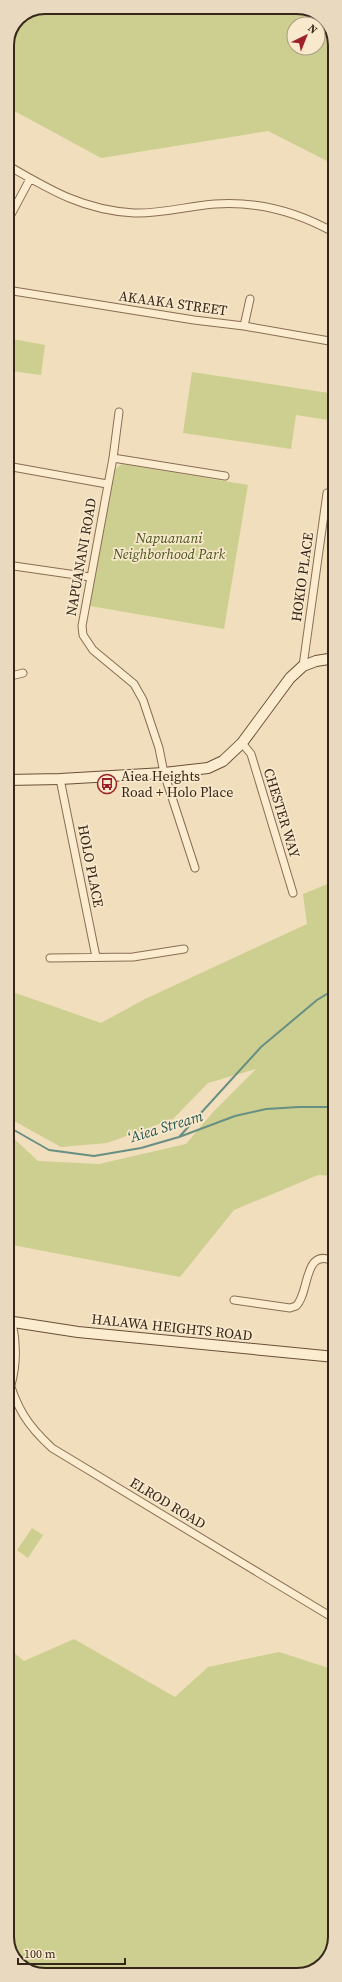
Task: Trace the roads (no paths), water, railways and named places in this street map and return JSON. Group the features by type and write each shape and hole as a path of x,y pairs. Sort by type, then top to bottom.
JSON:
{"street":[{"path":"14,169 64,197 88,206 114,211 155,212 215,204 244,203 288,212 317,222 328,229"},
{"path":"14,209 30,179"},
{"name":"AKAAKA STREET","path":"14,291 194,320 244,326 328,341"},
{"path":"244,326 250,299"},
{"name":"NAPUANANI ROAD","path":"119,412 113,458 82,626 83,635 93,650 134,684 143,700 150,717 159,748 164,773 195,868"},
{"path":"113,458 225,476"},
{"path":"14,467 107,484"},
{"name":"HOKIO PLACE","path":"303,666 327,493"},
{"path":"14,566 90,577"},
{"path":"14,780 60,779 164,773 208,768 223,761 242,743 290,678 303,666 316,661 328,659"},
{"path":"14,675 23,673"},
{"name":"CHESTER WAY","path":"242,743 251,754 292,893"},
{"name":"HOLO PLACE","path":"60,779 96,958"},
{"path":"50,958 133,957 184,949"},
{"path":"234,1300 290,1308 296,1306 304,1296 308,1270 319,1260 328,1259"},
{"name":"HALAWA HEIGHTS ROAD","path":"14,1322 78,1332 328,1356"},
{"path":"14,1334 16,1341 16,1368 14,1374"},
{"name":"ELROD ROAD","path":"14,1400 36,1433 52,1448 328,1614"}],"waterway":[{"path":"180,1136 261,1047 317,1000 328,993"},
{"name":"ʻAiea Stream","path":"14,1130 49,1150 94,1156 141,1148 179,1137 235,1116 266,1109 328,1107"}],"place":[{"name":"Aiea Heights Road + Holo Place","path":"107,784"}],"park label":[{"name":"Napuanani Neighborhood Park","path":"169,546"}]}
